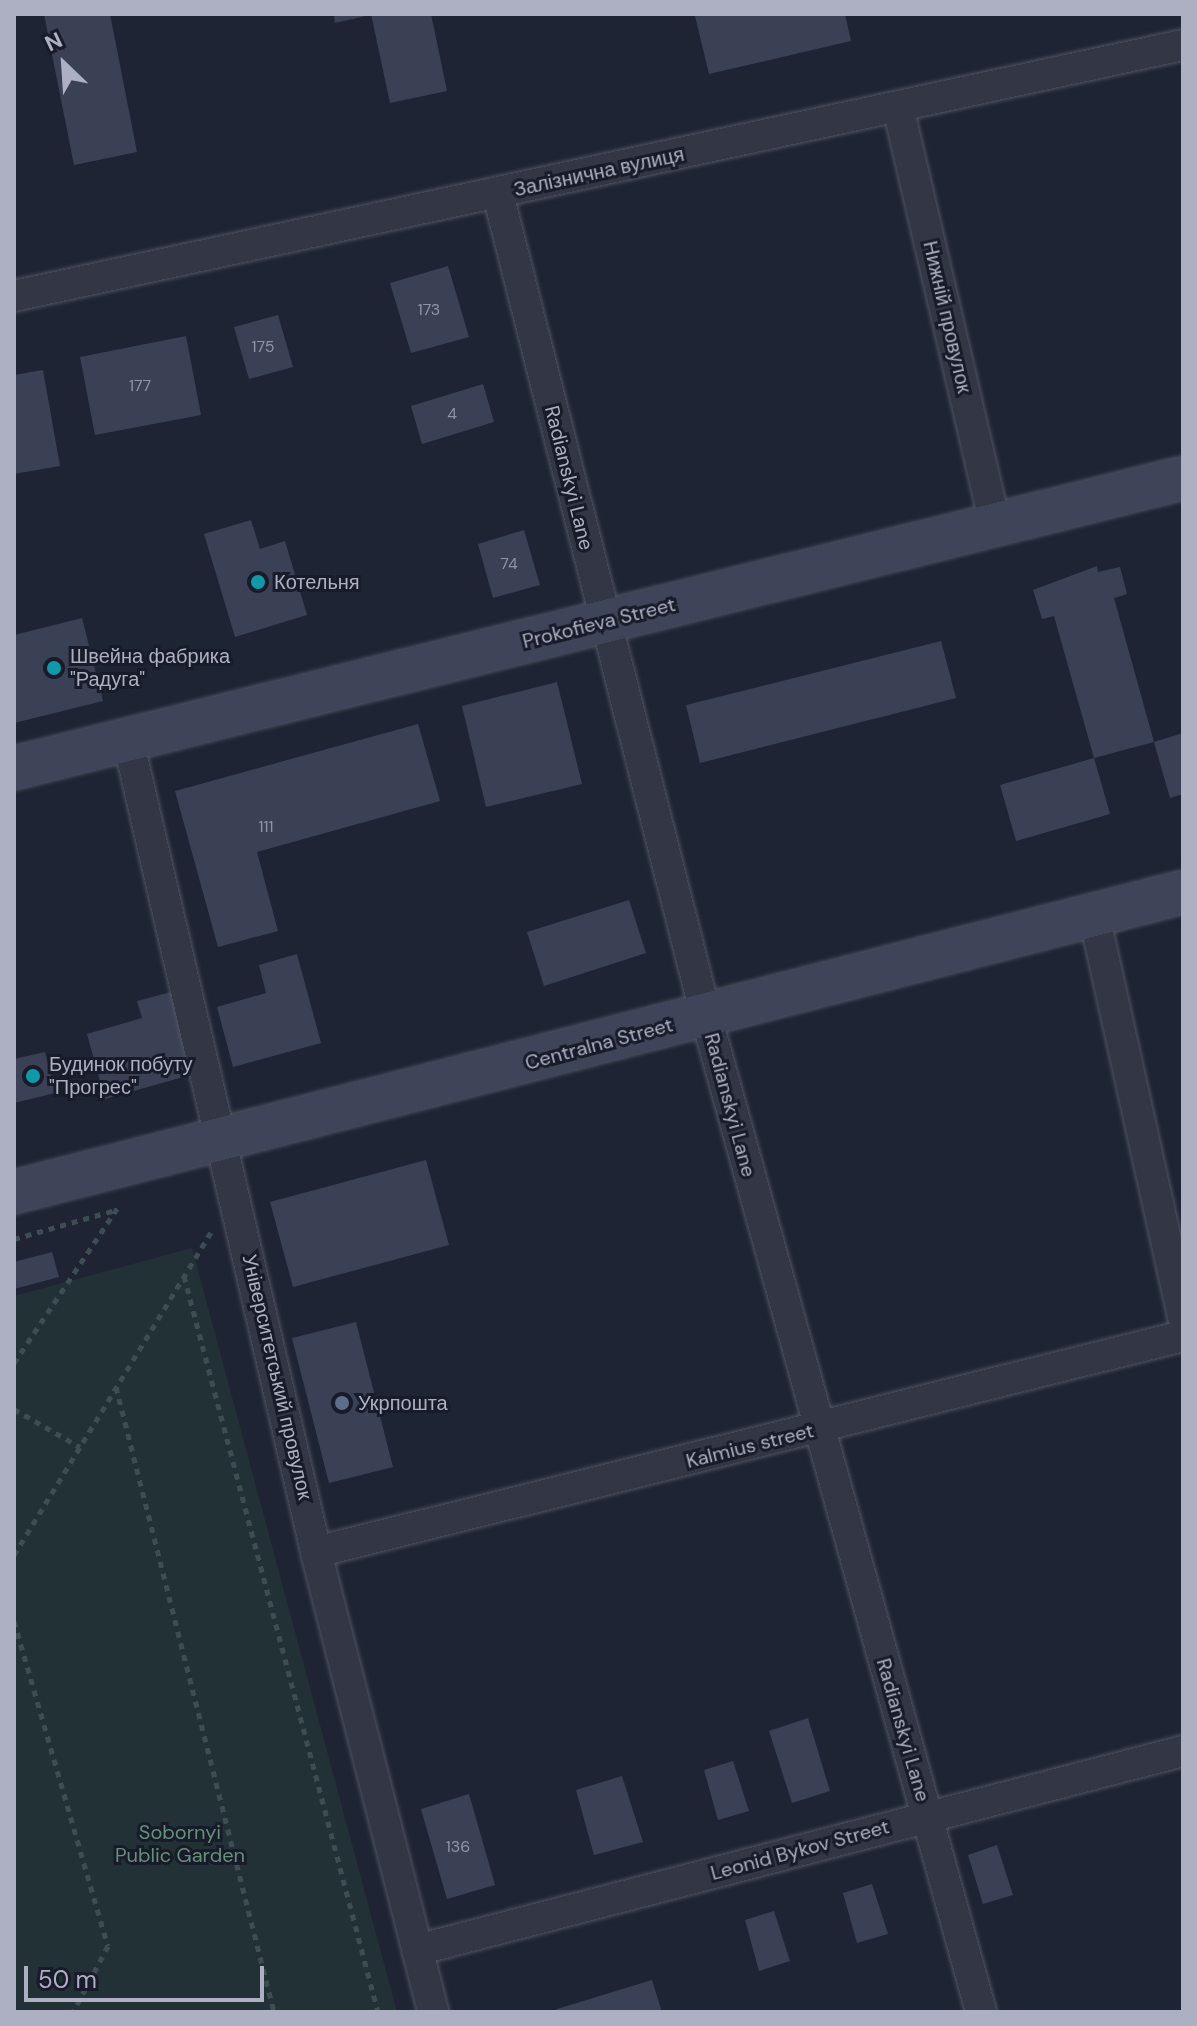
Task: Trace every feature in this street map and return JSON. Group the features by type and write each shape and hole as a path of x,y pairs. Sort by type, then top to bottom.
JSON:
{"street":[{"name":"Залізнична вулиця","path":"14,296 1183,45"},
{"name":"Нижній провулок","path":"898,107 996,527"},
{"name":"Radianskyi Lane","path":"498,194 706,1016 981,2012"},
{"name":"Prokofieva Street","path":"14,768 996,527 1183,478"},
{"name":"Університетський провулок","path":"128,740 224,1139 316,1552 433,2012"},
{"name":"Centralna Street","path":"14,1192 1183,892"},
{"path":"1094,915 1183,1317"},
{"name":"Kalmius street","path":"316,1552 1183,1336"},
{"name":"Leonid Bykov Street","path":"417,1950 1183,1751"}],"path":[{"path":"14,1363 151,1157"},
{"path":"14,1555 236,1192"},
{"path":"14,1239 116,1210"},
{"path":"184,1276 378,2012"},
{"path":"116,1387 274,2012"},
{"path":"14,1409 80,1447"},
{"path":"14,1621 108,1946 73,2012"}],"green space":[{"name":"Sobornyi Public Garden","path":"192,1248 397,2012 14,2012 14,1296"}],"building":[{"path":"44,14 110,14 137,152 74,165"},
{"path":"334,14 370,14 370,15 335,23"},
{"path":"371,14 431,14 447,91 390,103"},
{"path":"845,14 851,41 709,74 695,16"},
{"path":"448,266 469,337 411,353 390,283"},
{"path":"278,315 293,367 249,379 234,327"},
{"path":"186,336 201,415 95,435 80,357"},
{"path":"43,370 60,466 14,474 14,375"},
{"path":"483,384 494,422 422,444 411,406"},
{"name":"Котельня","path":"251,520 260,549 285,541 307,615 235,637 204,534"},
{"path":"524,530 540,585 493,598 478,544"},
{"path":"1097,566 1098,572 1120,567 1127,594 1114,598 1154,742 1094,758 1054,616 1042,619 1033,590"},
{"name":"Швейна фабрика \"Радуга\"","path":"82,618 103,701 14,723 14,635"},
{"path":"941,641 956,698 700,763 686,705"},
{"path":"557,682 582,784 486,807 462,706"},
{"path":"418,724 440,801 257,852 278,931 218,947 175,791"},
{"path":"1183,733 1183,794 1170,798 1154,742"},
{"path":"1094,758 1110,814 1016,841 1000,785"},
{"path":"629,900 646,953 544,986 527,932"},
{"path":"297,954 321,1043 233,1067 217,1007 266,993 259,965"},
{"path":"171,992 194,1074 105,1099 87,1034 142,1018 137,1001"},
{"name":"Будинок побуту \"Прогрес\"","path":"45,1052 55,1093 14,1103 14,1059"},
{"path":"426,1160 449,1245 293,1287 270,1202"},
{"path":"52,1252 59,1277 14,1289 14,1262"},
{"name":"Укрпошта","path":"356,1322 393,1467 329,1483 292,1338"},
{"path":"808,1718 830,1791 792,1803 769,1731"},
{"path":"733,1761 749,1811 718,1820 704,1770"},
{"path":"622,1776 643,1842 594,1855 576,1790"},
{"path":"469,1794 495,1885 447,1899 421,1809"},
{"path":"997,1845 1013,1895 983,1904 968,1855"},
{"path":"872,1884 888,1934 857,1943 843,1893"},
{"path":"774,1911 790,1961 759,1971 745,1920"},
{"path":"652,1980 662,2012 558,2012 557,2009"}],"place":[{"name":"Котельня","path":"258,582"},
{"name":"Швейна фабрика \"Радуга\"","path":"54,668"},
{"name":"Будинок побуту \"Прогрес\"","path":"33,1076"},
{"name":"Укрпошта","path":"342,1403"}]}
